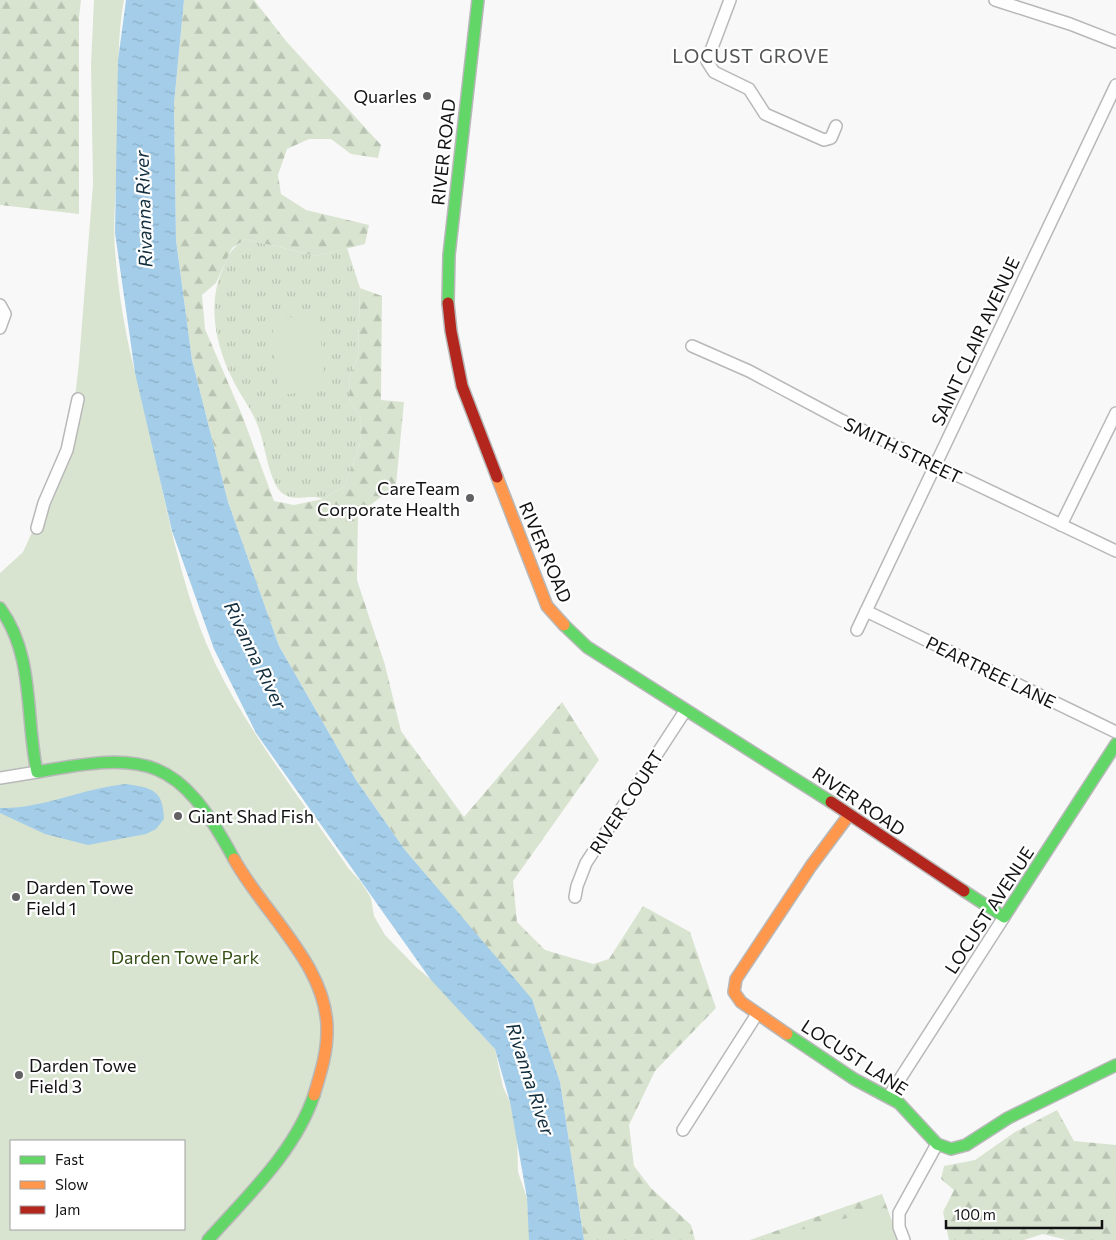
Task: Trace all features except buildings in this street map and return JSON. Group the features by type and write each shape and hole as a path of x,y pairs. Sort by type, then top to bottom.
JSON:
{"street":[{"name":"RIVER ROAD","path":"478,0 448,268 451,331 462,386 547,606 571,634 587,648 849,815 1004,917"},
{"path":"730,0 706,61 709,67 714,72 749,88 765,114 824,140 831,138 836,126"},
{"path":"995,0 1070,24 1116,42"},
{"name":"SAINT CLAIR AVENUE","path":"857,630 1116,85"},
{"path":"0,305 5,314 0,328"},
{"name":"SMITH STREET","path":"692,346 750,371 841,420 1116,551"},
{"path":"37,528 44,503 67,450 78,399"},
{"path":"1062,525 1116,413"},
{"path":"0,608 16,630 24,655 30,729 37,772"},
{"name":"PEARTREE LANE","path":"866,611 1116,732"},
{"name":"RIVER COURT","path":"576,897 577,886 586,863 685,711"},
{"name":"LOCUST AVENUE","path":"889,1096 1116,744"},
{"path":"0,778 98,762 122,761 160,770 185,786 207,811 252,889 307,964 323,998 327,1039 318,1080 309,1108 288,1147 208,1240"},
{"name":"LOCUST LANE","path":"849,815 810,866 758,943 736,979 734,992 740,1002 854,1080 889,1096 937,1144"},
{"path":"682,1130 757,1014"},
{"path":"904,1240 899,1227 899,1213 937,1144 951,1148 966,1145 1008,1118 1116,1065"}],"green space":[{"path":"0,0 81,0 79,17 79,214 0,205"},
{"name":"Darden Towe Park","path":"94,0 124,0 119,48 119,144 114,219 118,279 124,322 135,373 143,400 172,534 191,600 215,663 244,716 349,869 361,882 371,898 374,916 385,935 416,967 436,984 495,1049 503,1087 510,1102 517,1136 518,1172 527,1198 530,1240 0,1240 0,573 23,552 62,458 73,415 93,184 91,64"},
{"path":"184,0 254,0 286,41 381,145 378,158 351,154 331,139 309,139 287,149 278,175 281,194 306,210 369,225 365,244 316,256 246,239 232,248 216,283 202,295 205,329 242,415 274,501 294,505 323,499 345,486 360,443 361,419 349,399 350,376 358,357 360,288 382,296 381,400 404,402 396,485 358,515 357,580 385,665 401,731 464,817 562,702 599,760 513,881 517,922 545,950 593,964 609,959 643,906 690,932 716,1008 655,1071 629,1125 634,1166 651,1188 691,1225 695,1240 584,1240 560,1082 533,1002 405,850 356,780 279,646 228,502 192,360 176,240 174,104"},
{"path":"246,239 316,256 347,248 360,288 358,357 350,376 349,399 361,419 360,443 345,486 323,499 318,497 297,498 287,496 278,488 271,472 256,422 235,385 222,353 215,325 214,311 217,284 231,252"},
{"path":"319,315 325,390 278,395 272,319"},
{"path":"1057,1110 1074,1141 1116,1145 1116,1240 1067,1240 1043,1234 1024,1240 949,1240 943,1212 954,1190 941,1179 944,1166 975,1160 1015,1132"},
{"path":"882,1194 899,1240 750,1240"},
{"path":"885,1208 899,1240 762,1240"}],"water":[{"name":"Rivanna River","path":"126,0 184,0 174,104 176,240 192,360 228,502 279,646 356,780 405,850 532,999 560,1082 584,1240 529,1240 527,1198 510,1102 495,1049 431,980 256,733 214,649 172,531 135,373 115,233 118,60"},
{"path":"126,784 150,789 159,796 164,819 156,829 146,834 88,845 45,834 0,813 0,808 32,805 110,786"}],"traffic: fast":[{"path":"448,303 449,255 478,0"},
{"path":"0,608 19,646 24,666 37,772 107,762 134,763 157,769 177,781 196,799 234,859"},
{"path":"564,625 587,647 831,802"},
{"path":"964,891 1004,917 1116,744"},
{"path":"787,1034 854,1079 899,1103 937,1144 951,1149 966,1145 1008,1118 1116,1065"},
{"path":"208,1240 282,1155 306,1116 314,1095"}],"traffic: slow":[{"path":"497,477 547,606 564,625"},
{"path":"787,1034 741,1002 734,992 736,979 811,866 849,815"},
{"path":"234,859 292,942 318,985 325,1008 327,1040 321,1072 314,1095"}],"traffic: jam":[{"path":"448,303 451,331 462,386 497,477"},
{"path":"831,802 964,891"}],"place":[{"name":"Quarles","path":"427,96"},
{"name":"CareTeam Corporate Health","path":"470,498"},
{"name":"Giant Shad Fish","path":"178,816"},
{"name":"Darden Towe Field 1","path":"16,897"},
{"name":"Darden Towe Field 3","path":"19,1075"}],"district":[{"name":"LOCUST GROVE","path":"751,55"}]}
